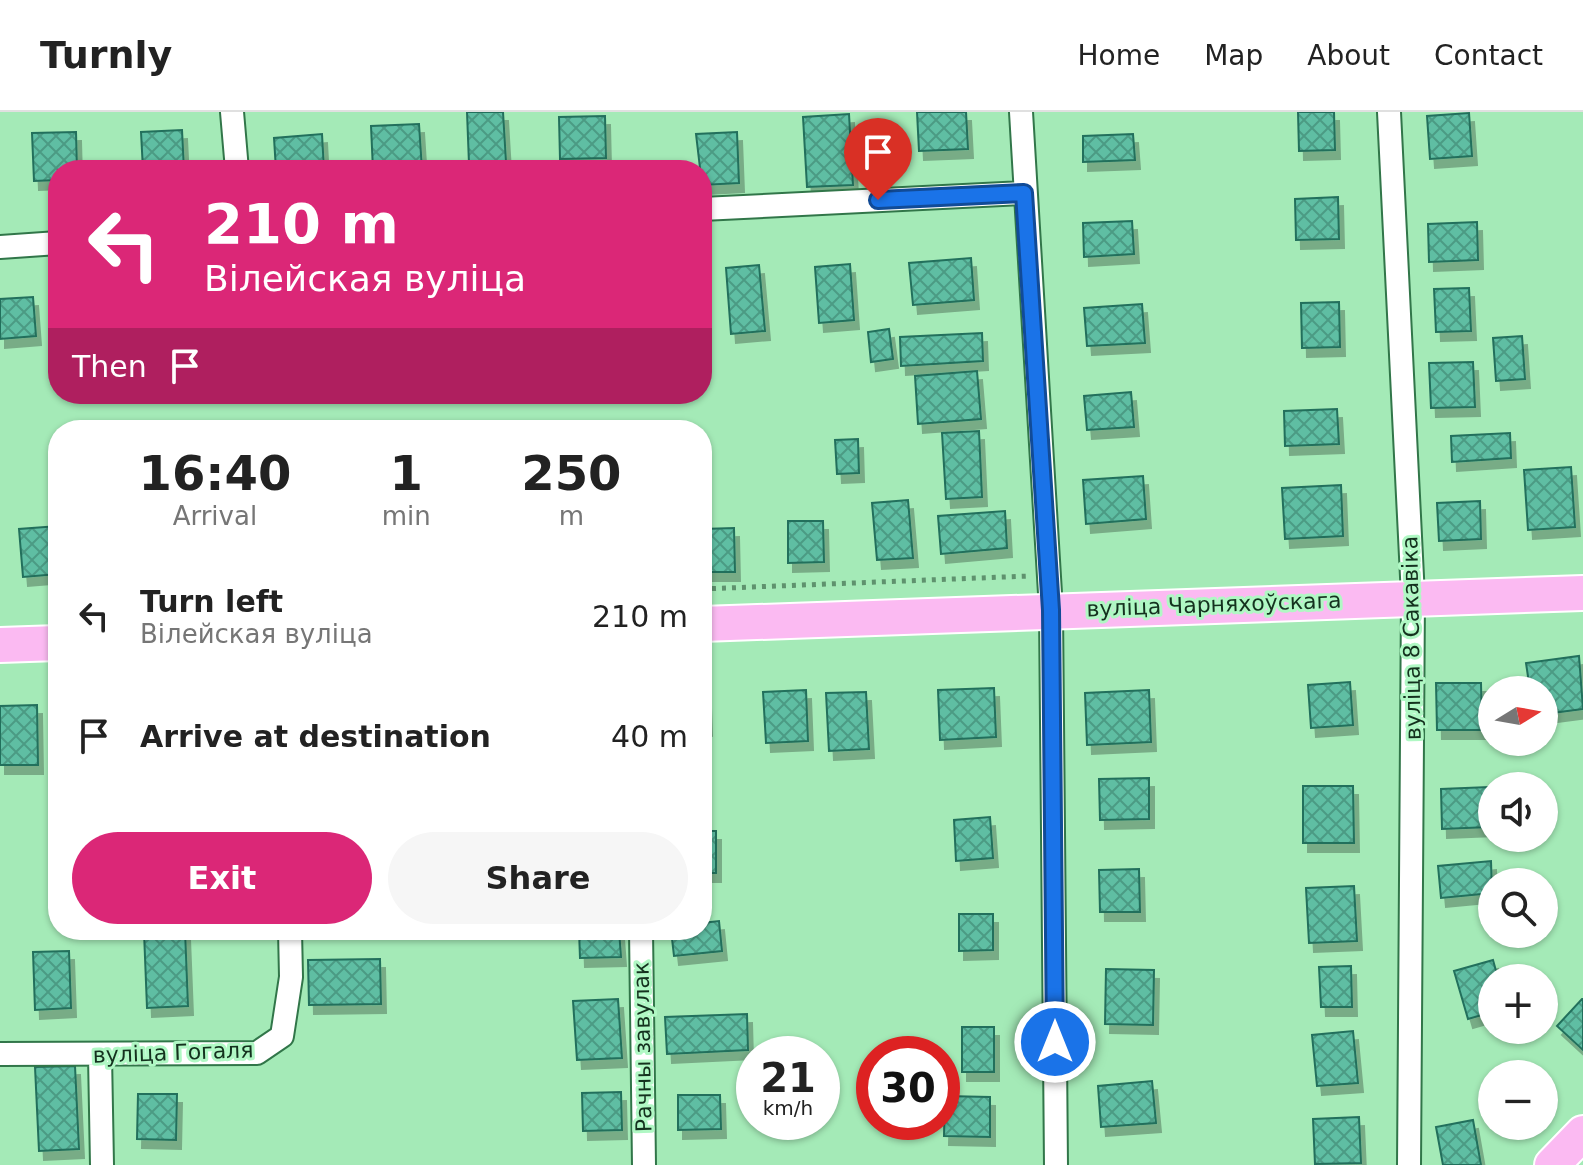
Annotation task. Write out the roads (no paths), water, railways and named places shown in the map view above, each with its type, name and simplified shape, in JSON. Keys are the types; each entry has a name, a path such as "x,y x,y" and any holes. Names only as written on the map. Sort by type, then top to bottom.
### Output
{"main road":[{"name":"вуліца Чарняхоўскага","path":"712,624 1583,593"},
{"path":"0,645 48,643"},
{"path":"1552,1165 1583,1133"}],"street":[{"path":"232,112 236,160"},
{"path":"1021,112 1051,610 1056,1165"},
{"name":"вуліца 8 Сакавіка","path":"1389,112 1413,597 1409,1165"},
{"path":"712,209 1024,193"},
{"path":"0,247 48,244"},
{"name":"вуліца Гогаля","path":"0,1054 257,1053 282,1036 291,977 290,940"},
{"name":"Рачны завулак","path":"641,940 644,1165"},
{"path":"100,1055 102,1165"}]}
